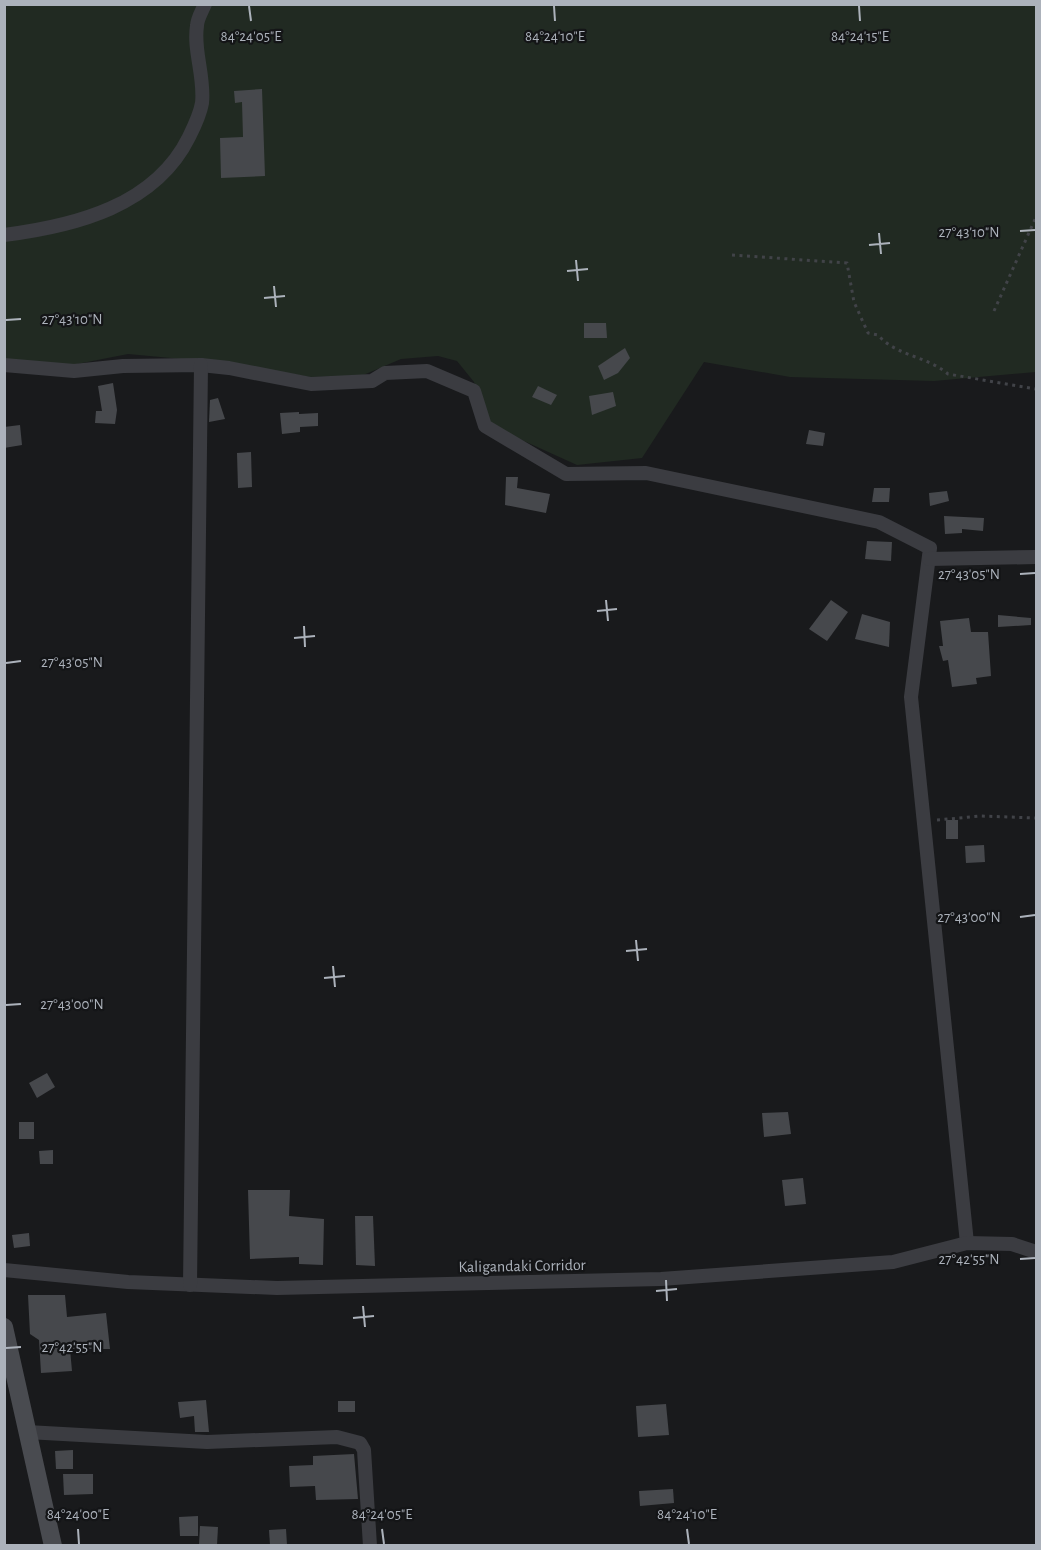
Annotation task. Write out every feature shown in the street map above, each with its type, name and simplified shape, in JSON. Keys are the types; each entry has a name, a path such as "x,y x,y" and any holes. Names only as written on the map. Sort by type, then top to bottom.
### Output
{"main road":[{"path":"4,1327 53,1545"}],"street":[{"path":"4,235 46,230 89,218 130,199 160,178 182,152 202,104 202,79 196,26 205,4"},
{"path":"4,365 74,371 123,366 201,365 229,368 311,384 372,381 385,373 427,371 474,391 485,426 566,474 646,473 879,522 930,548 911,697 967,1243"},
{"path":"190,1285 201,365"},
{"path":"929,559 1036,557"},
{"name":"Kaligandaki Corridor","path":"4,1270 190,1285 277,1288 661,1279 893,1262 967,1243 1012,1244 1036,1252"},
{"path":"27,1432 207,1442 336,1437 360,1443 364,1450 370,1545"}],"path":[{"path":"994,311 1036,218"},
{"path":"732,255 847,263 854,302 868,333 878,335 885,344 938,365 948,374 1036,389"},
{"path":"925,820 981,816 1036,818"}],"shaded area":[{"path":"4,5 1036,5 1036,372 934,381 790,377 704,362 642,458 577,465 491,426 474,382 457,361 438,356 401,359 361,376 310,377 235,364 128,354 72,365 5,361"}],"building":[{"path":"262,89 265,176 221,178 220,138 243,137 242,102 235,103 234,91"},
{"path":"584,323 606,323 607,338 584,338"},
{"path":"625,348 630,358 618,373 604,380 598,366"},
{"path":"113,383 117,410 115,424 95,423 96,411 102,411 98,386"},
{"path":"538,386 557,395 551,405 532,397"},
{"path":"613,392 616,406 592,415 589,396"},
{"path":"218,398 225,419 209,422 210,400"},
{"path":"299,412 299,414 318,413 318,426 300,427 300,432 282,434 280,413"},
{"path":"20,425 22,445 4,448 4,427"},
{"path":"809,430 825,433 823,446 806,444"},
{"path":"251,452 252,487 238,488 237,453"},
{"path":"506,477 518,477 517,488 550,494 546,513 505,505"},
{"path":"874,488 890,488 889,502 872,502"},
{"path":"947,491 949,501 930,506 929,493"},
{"path":"944,516 984,518 983,531 962,529 962,533 945,534"},
{"path":"867,541 892,542 891,561 865,559"},
{"path":"831,600 848,612 827,641 809,629"},
{"path":"862,614 890,622 889,647 855,639"},
{"path":"998,615 1031,618 1031,625 998,627"},
{"path":"969,618 971,632 988,632 991,676 976,678 977,684 952,687 948,660 943,661 939,646 943,646 940,621"},
{"path":"946,820 958,820 958,839 946,839"},
{"path":"984,845 985,862 966,863 965,846"},
{"path":"47,1073 55,1087 37,1098 29,1083"},
{"path":"788,1112 791,1134 764,1137 762,1113"},
{"path":"19,1122 34,1122 34,1139 19,1139"},
{"path":"53,1150 53,1164 40,1164 39,1151"},
{"path":"803,1178 806,1204 785,1206 782,1180"},
{"path":"248,1190 290,1190 289,1216 324,1219 323,1265 299,1264 299,1257 250,1259"},
{"path":"355,1216 373,1216 375,1266 356,1265"},
{"path":"29,1233 30,1246 14,1248 12,1235"},
{"path":"28,1295 65,1295 67,1317 106,1313 110,1349 70,1349 72,1371 41,1373 39,1340 30,1334"},
{"path":"206,1400 209,1432 195,1432 194,1416 180,1418 178,1402"},
{"path":"338,1401 355,1401 355,1412 338,1412"},
{"path":"666,1404 669,1435 638,1437 636,1406"},
{"path":"73,1450 73,1469 56,1469 55,1451"},
{"path":"354,1454 358,1499 316,1500 315,1486 290,1487 289,1466 313,1465 313,1456"},
{"path":"63,1474 93,1474 93,1494 64,1495"},
{"path":"673,1489 674,1503 640,1506 639,1491"},
{"path":"198,1516 198,1536 180,1536 179,1517"},
{"path":"200,1526 218,1527 217,1545 199,1545"},
{"path":"286,1529 287,1545 270,1545 269,1530"}]}
